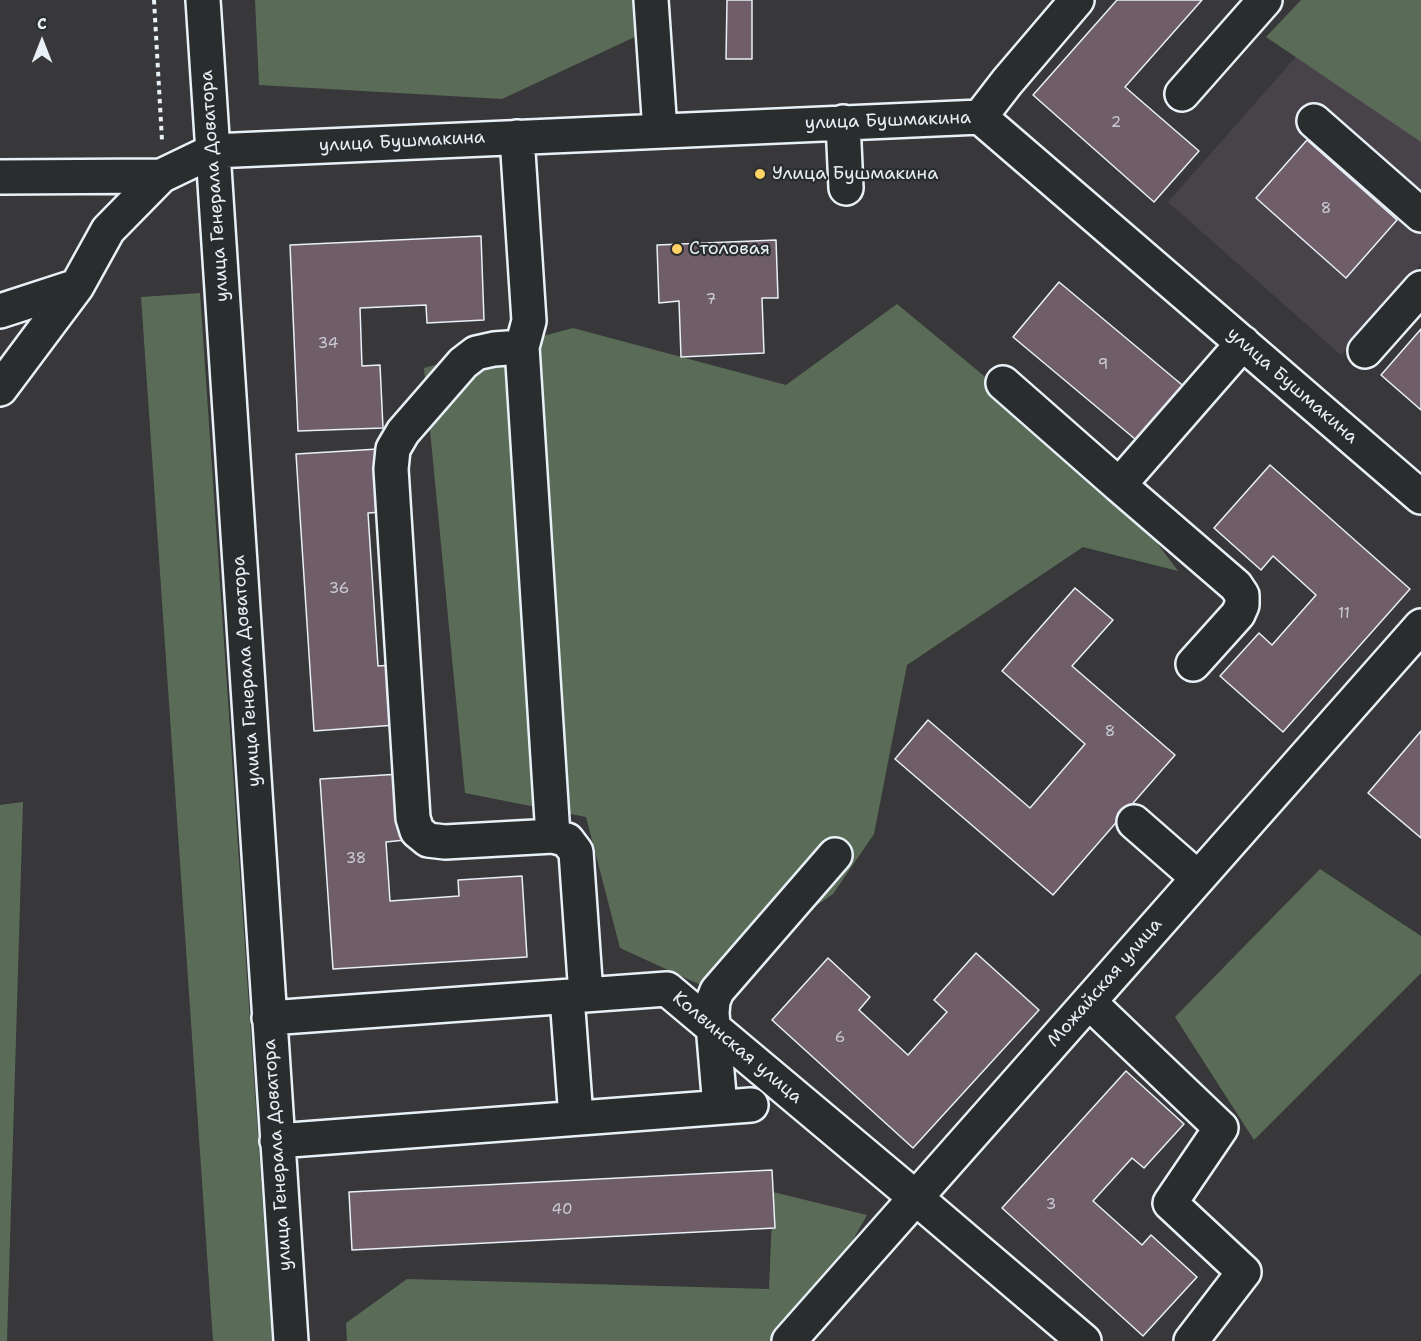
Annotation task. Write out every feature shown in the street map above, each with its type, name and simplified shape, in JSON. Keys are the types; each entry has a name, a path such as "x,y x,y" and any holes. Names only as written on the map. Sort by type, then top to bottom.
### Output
{"street":[{"name":"улица Генерала Доватора","path":"203,0 268,1018 291,1341"},
{"path":"651,0 660,131"},
{"path":"980,117 1077,0"},
{"path":"1182,94 1265,0"},
{"name":"улица Бушмакина","path":"213,151 980,117 1421,497"},
{"path":"1314,121 1421,215"},
{"path":"843,122 846,188"},
{"path":"518,137 529,321 522,346 553,836"},
{"path":"0,177 162,163 213,151"},
{"path":"0,389 77,286 108,230 162,163"},
{"path":"0,310 77,286"},
{"path":"1365,351 1421,288"},
{"path":"1119,485 1243,343"},
{"path":"522,346 476,353 464,363 403,432 393,449 391,469 394,527 413,818 417,831 428,840 445,842 553,836 567,840 576,852 576,1118"},
{"path":"1003,383 1236,586 1242,595 1242,605 1238,614 1193,664"},
{"name":"Можайская улица","path":"789,1341 1421,626"},
{"path":"1134,822 1198,878"},
{"path":"277,1141 735,1106 714,1028 713,1001 717,991 835,855"},
{"name":"Колвинская улица","path":"268,1018 667,989 1084,1341"},
{"path":"1089,1002 1221,1128 1170,1203 1244,1272 1191,1341"}],"path":[{"path":"154,0 162,163"}],"shaded area":[{"path":"1346,0 1421,0 1421,264 1341,355 1168,202"}],"green space":[{"path":"255,0 651,0 654,28 502,99 259,85"},
{"path":"1301,0 1421,0 1421,142 1266,37"},
{"path":"200,293 272,1341 213,1341 141,297"},
{"path":"897,304 1110,480 1178,571 1083,547 907,665 874,834 833,894 701,985 620,948 586,817 465,793 424,368 573,328 786,385"},
{"path":"23,802 7,1341 0,1341 0,805"},
{"path":"1320,869 1421,936 1421,973 1254,1140 1175,1017"},
{"path":"773,1192 867,1215 799,1336 793,1341 347,1341 346,1323 407,1279 769,1289"}],"building":[{"path":"727,0 752,0 752,59 726,59"},
{"path":"1117,0 1202,0 1125,87 1199,151 1154,202 1033,95"},
{"path":"1307,140 1397,220 1346,278 1256,198"},
{"path":"481,236 484,320 427,323 426,305 360,308 362,366 380,365 383,428 298,431 290,245"},
{"path":"776,240 778,298 762,298 764,353 681,357 679,301 659,303 657,245"},
{"path":"1059,282 1193,394 1147,449 1013,337"},
{"path":"1421,329 1421,410 1381,375"},
{"path":"378,449 382,512 368,513 378,666 392,665 396,725 314,731 296,454"},
{"path":"1270,465 1410,589 1283,732 1220,676 1259,633 1272,645 1316,595 1273,556 1261,570 1214,528"},
{"path":"1075,588 1113,620 1072,666 1175,755 1053,895 895,759 928,720 1030,808 1085,744 1002,671"},
{"path":"1421,731 1421,838 1368,793"},
{"path":"400,774 405,840 386,842 390,901 459,896 458,880 522,876 527,957 333,969 320,779"},
{"path":"976,953 1039,1010 913,1148 772,1020 828,958 870,997 859,1010 908,1055 947,1012 934,1000"},
{"path":"1126,1071 1184,1124 1144,1168 1132,1158 1093,1201 1142,1245 1151,1235 1197,1277 1143,1336 1002,1208"},
{"path":"772,1170 775,1228 352,1250 349,1192"}],"place":[{"name":"Улица Бушмакина","path":"760,174"},
{"name":"Столовая","path":"677,249"}]}
